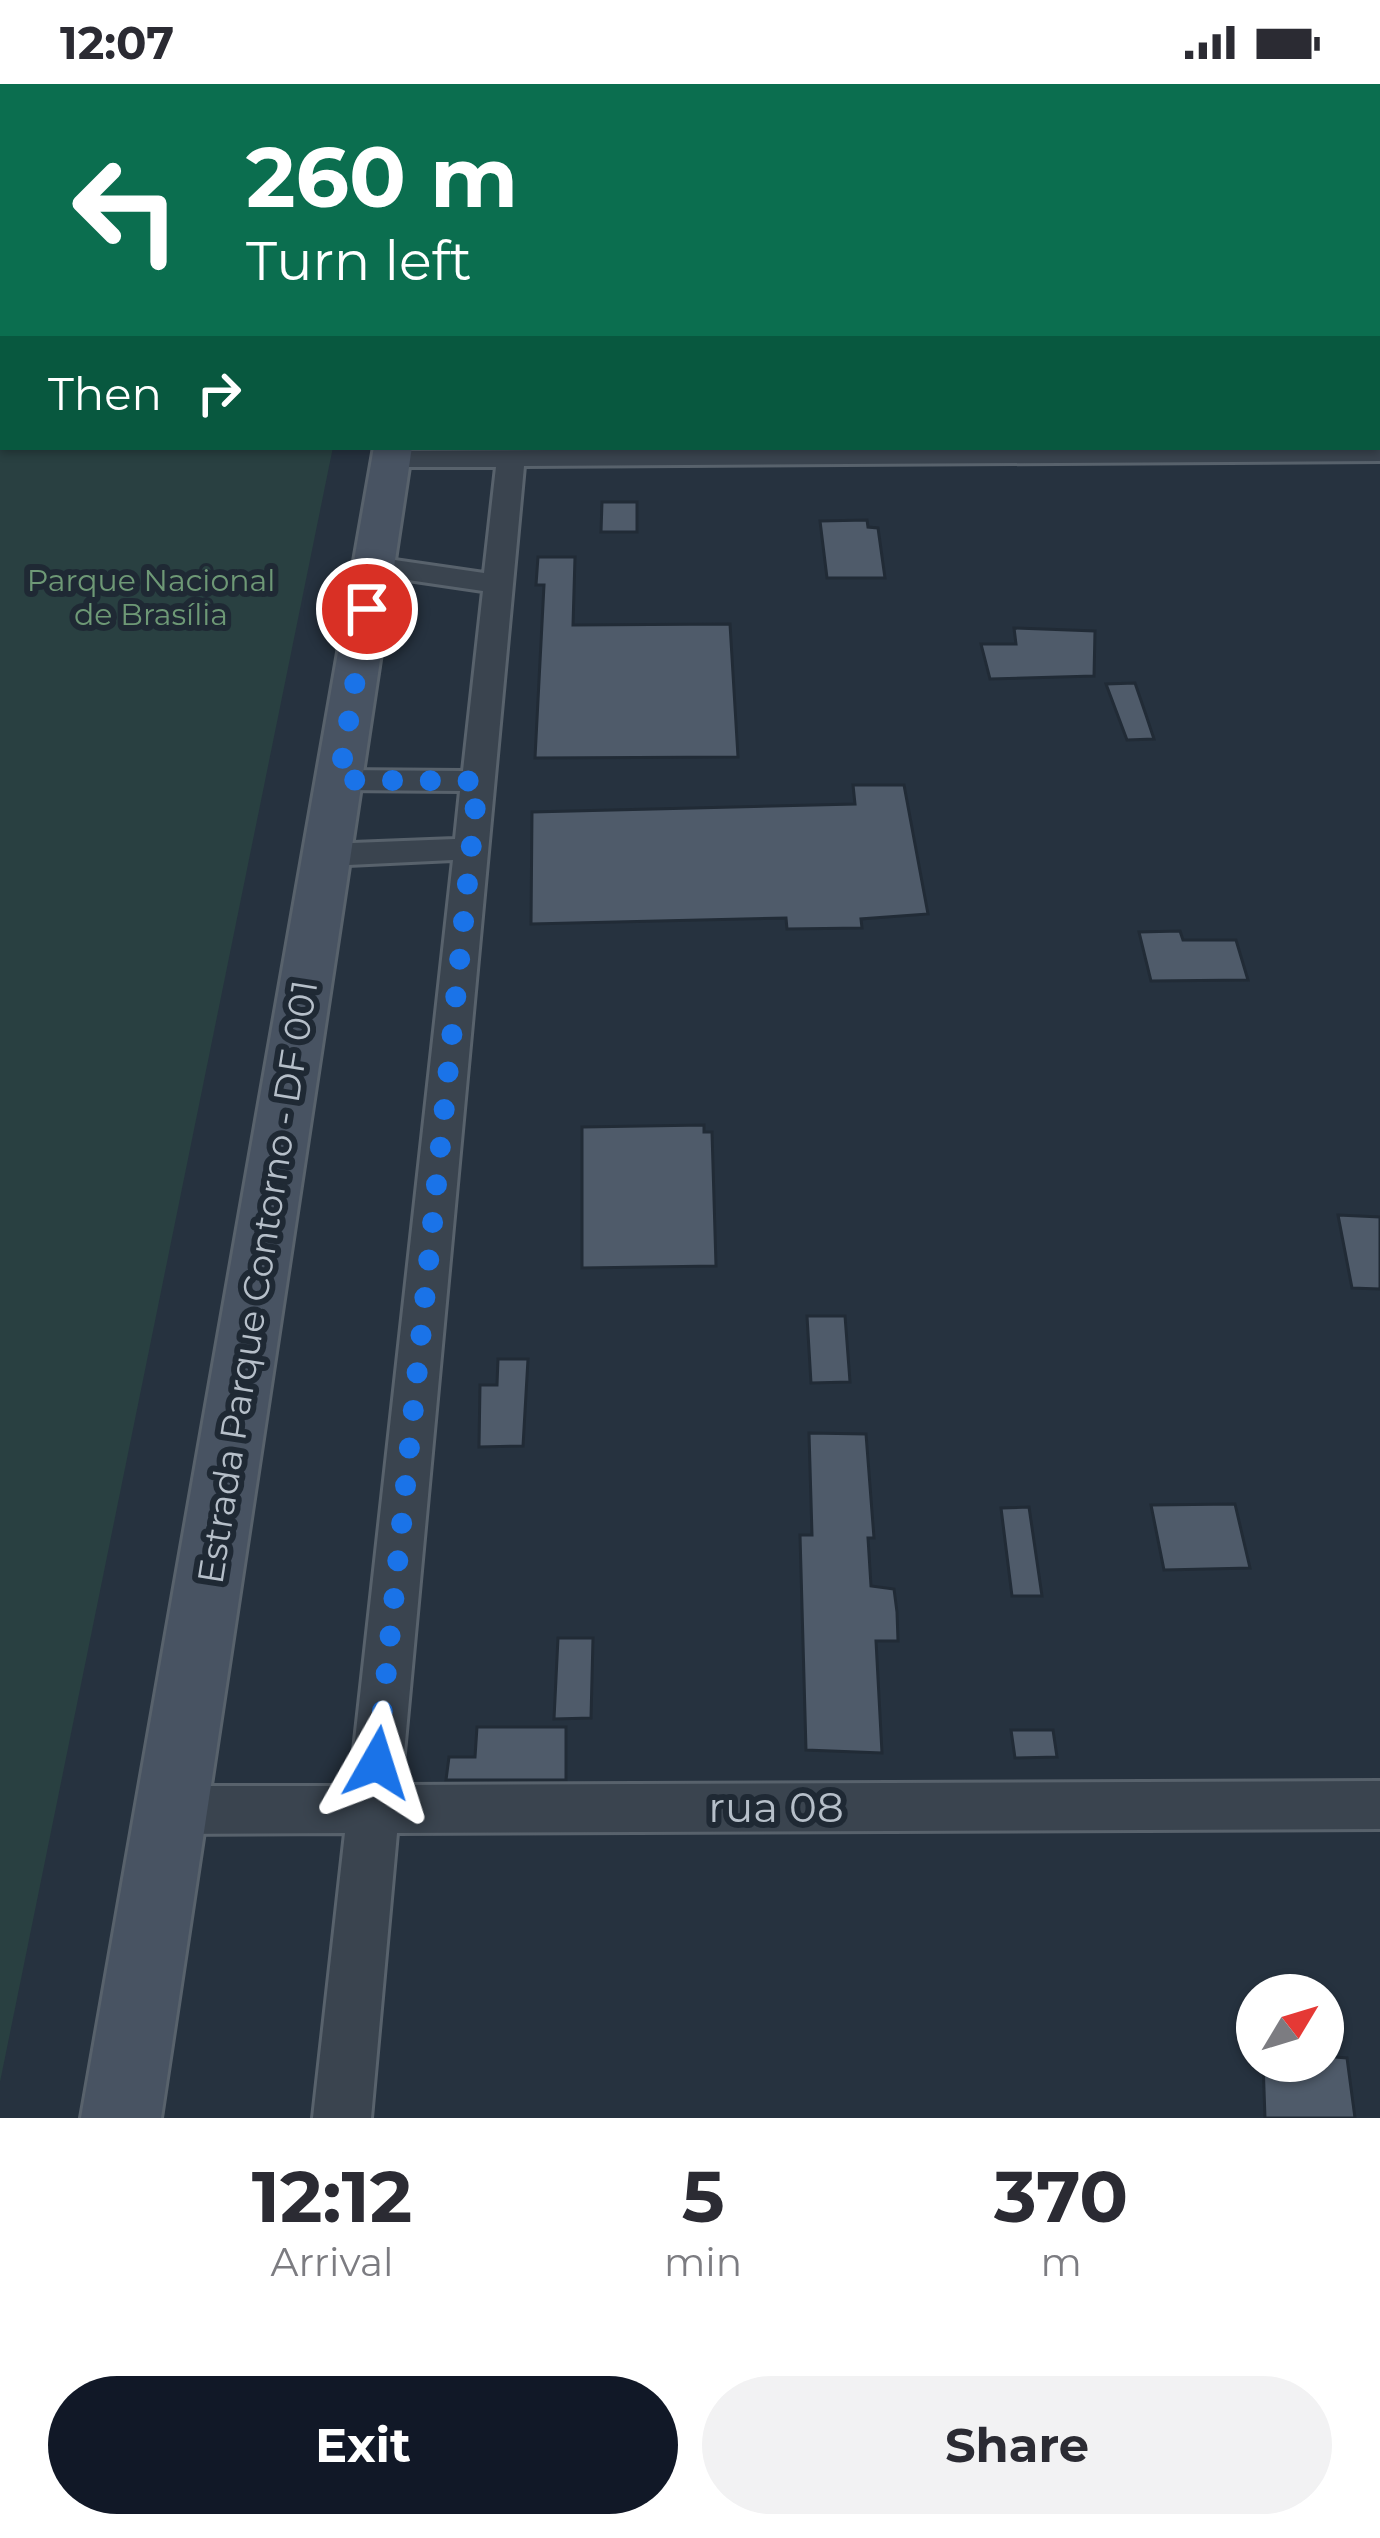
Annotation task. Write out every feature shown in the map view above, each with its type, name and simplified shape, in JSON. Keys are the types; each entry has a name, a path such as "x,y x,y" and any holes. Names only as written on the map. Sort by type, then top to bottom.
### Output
{"main road":[{"name":"Estrada Parque Contorno - DF 001","path":"122,2118 392,453"}],"street":[{"path":"392,453 512,458 1380,453"},
{"path":"342,2118 512,458"},
{"path":"374,566 498,584"},
{"path":"339,780 478,781"},
{"path":"326,855 471,849"},
{"name":"rua 08","path":"172,1810 1380,1805"}],"green space":[{"name":"Parque Nacional de Brasília","path":"0,450 332,450 0,2082"}],"building":[{"path":"602,502 637,502 637,532 601,532"},
{"path":"867,520 868,527 878,528 885,578 827,578 820,521"},
{"path":"538,557 575,557 573,625 730,624 738,757 535,758 544,585 536,585"},
{"path":"1014,628 1095,631 1094,676 990,679 981,644 1016,644"},
{"path":"1135,683 1154,739 1127,740 1106,684"},
{"path":"853,785 904,785 928,914 861,919 862,928 787,929 786,918 531,924 532,812 855,804"},
{"path":"1180,931 1183,940 1236,940 1248,980 1151,981 1139,932"},
{"path":"704,1125 704,1132 712,1132 716,1266 582,1268 582,1127"},
{"path":"1338,1215 1380,1217 1380,1289 1352,1288"},
{"path":"807,1316 845,1316 850,1382 811,1383"},
{"path":"498,1359 528,1359 523,1446 479,1447 480,1385 497,1385"},
{"path":"809,1433 866,1434 874,1538 868,1538 871,1586 894,1589 897,1612 898,1641 876,1641 882,1753 806,1750 800,1535 812,1535"},
{"path":"1235,1504 1250,1568 1164,1570 1151,1505"},
{"path":"1029,1507 1042,1596 1012,1596 1001,1508"},
{"path":"558,1638 593,1638 591,1718 554,1719"},
{"path":"477,1727 566,1727 566,1780 446,1780 449,1757 475,1757"},
{"path":"1011,1730 1053,1730 1057,1757 1015,1758"},
{"path":"1347,2058 1355,2118 1265,2118 1264,2082 1344,2082"}],"route":[{"path":"367,609 339,780 478,781 377,1763"}]}
